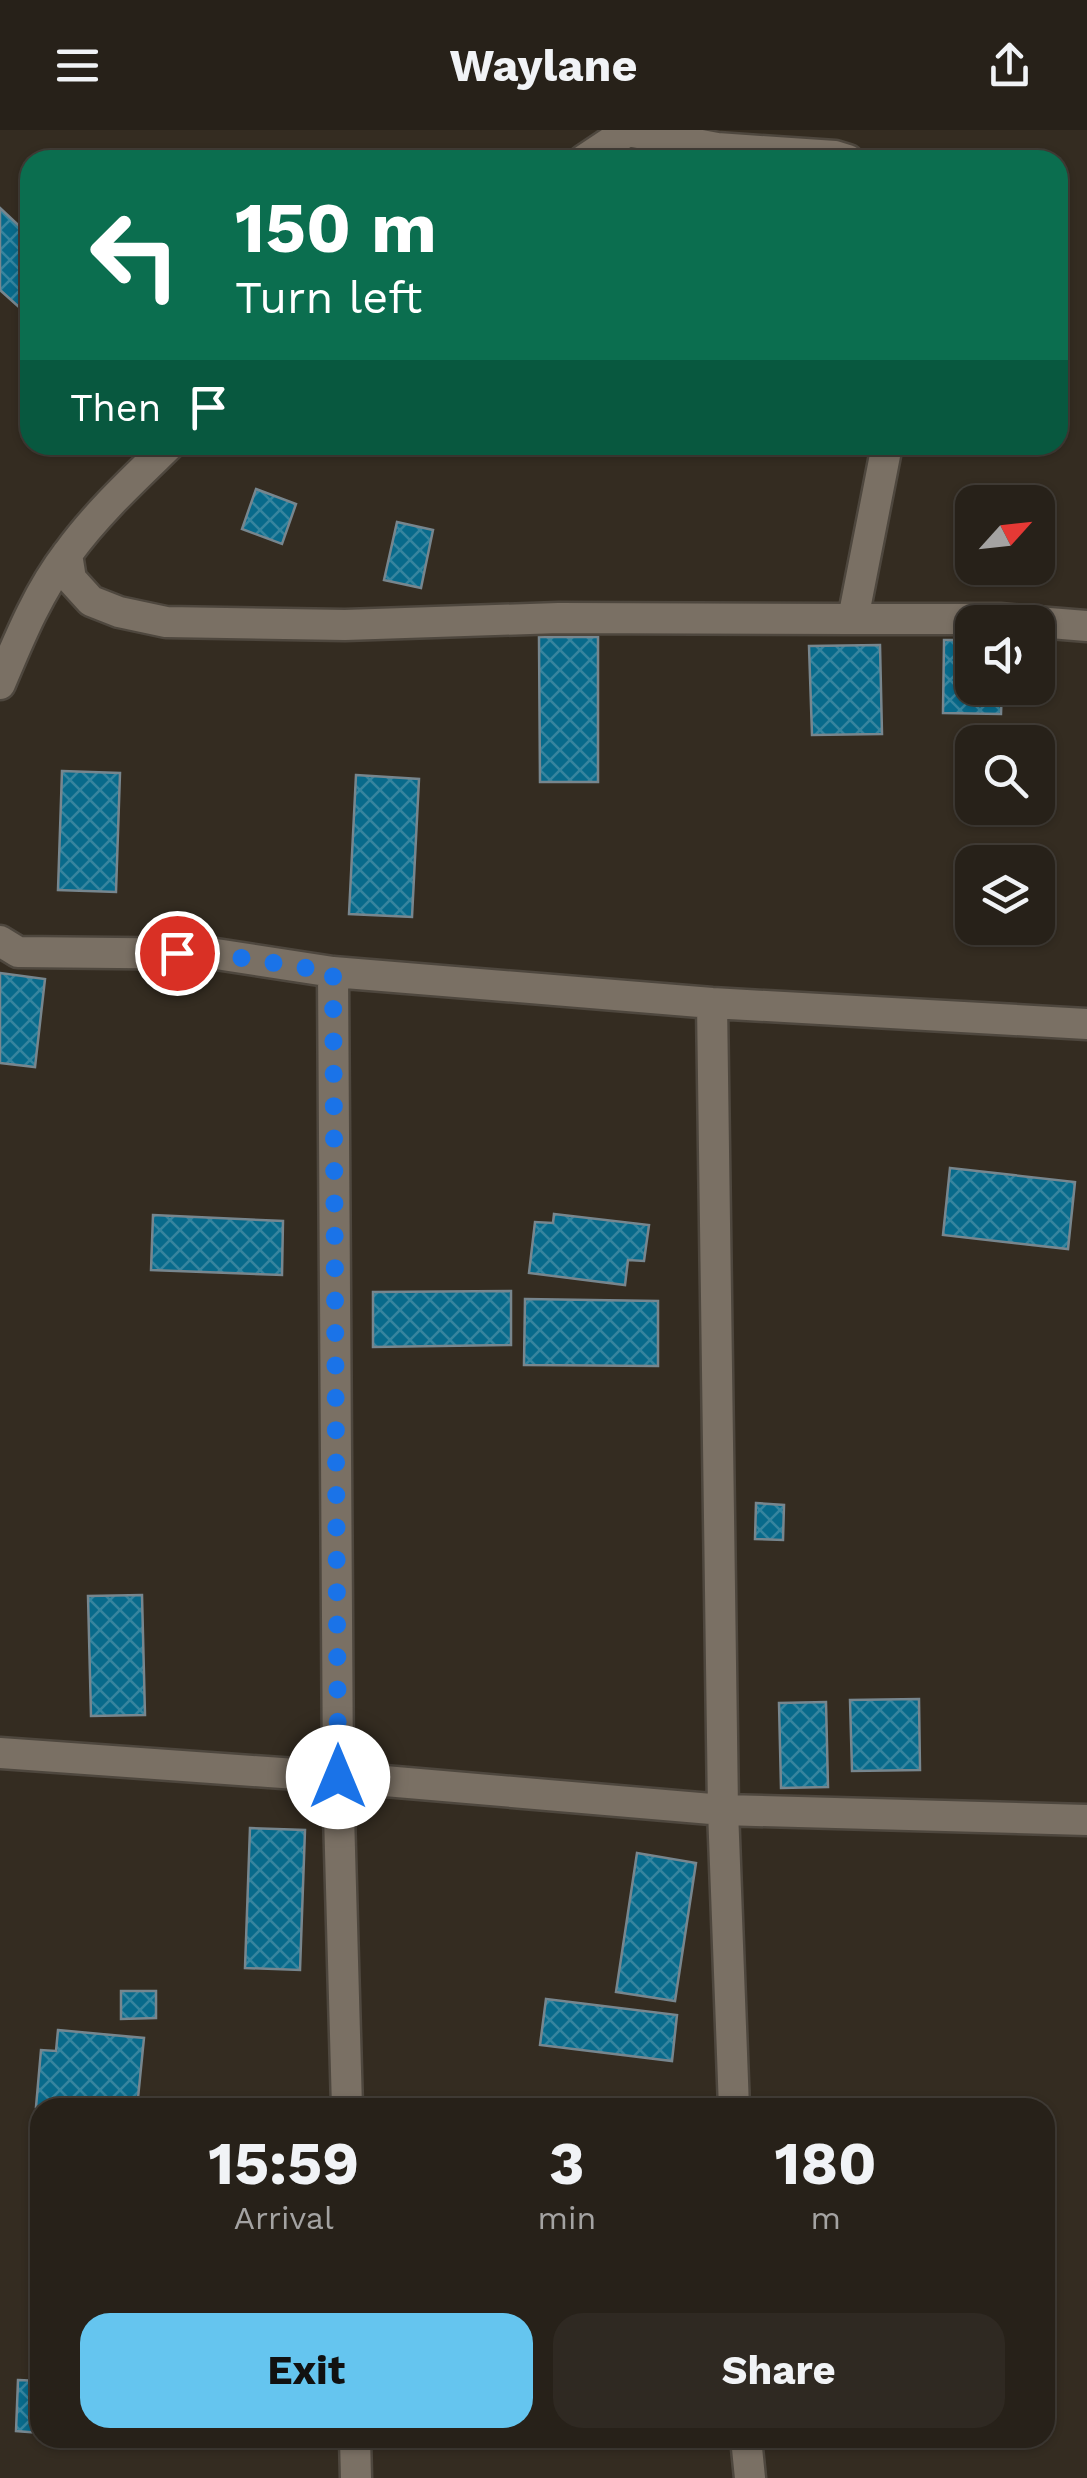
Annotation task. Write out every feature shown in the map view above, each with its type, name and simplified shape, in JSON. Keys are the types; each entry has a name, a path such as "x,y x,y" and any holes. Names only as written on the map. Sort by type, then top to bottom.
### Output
{"street":[{"path":"599,150 628,130 746,150"},
{"path":"0,684 29,616 67,554 122,490 159,455"},
{"path":"853,619 885,455"},
{"path":"67,554 71,579 91,600 119,612 166,622 345,625 559,618 1000,619 1087,626"},
{"path":"0,942 18,952 216,954 333,972 712,1003 1087,1024"},
{"path":"333,972 338,1777 346,2098"},
{"path":"712,1003 723,1810 734,2098"},
{"path":"0,1754 338,1777 723,1810 1087,1820"},
{"path":"355,2448 356,2478"},
{"path":"747,2448 750,2478"}],"building":[{"path":"0,208 20,227 20,308 0,290"},
{"path":"256,489 296,504 282,544 242,529"},
{"path":"397,522 433,530 421,588 384,580"},
{"path":"539,637 598,637 598,782 540,782"},
{"path":"944,640 955,640 955,705 1001,705 1001,714 943,713"},
{"path":"880,645 882,734 812,735 809,646"},
{"path":"62,771 120,773 116,892 58,890"},
{"path":"356,775 419,779 412,917 349,914"},
{"path":"0,973 45,979 35,1067 0,1063"},
{"path":"950,1168 1075,1182 1068,1249 943,1235"},
{"path":"554,1214 649,1225 644,1261 628,1260 625,1285 529,1273 535,1222 553,1223"},
{"path":"153,1215 283,1221 282,1275 151,1270"},
{"path":"511,1291 511,1345 373,1347 373,1292"},
{"path":"525,1299 658,1301 658,1366 524,1365"},
{"path":"756,1503 784,1505 783,1540 755,1539"},
{"path":"142,1595 145,1715 91,1716 88,1596"},
{"path":"919,1699 920,1770 852,1771 850,1700"},
{"path":"826,1702 828,1787 781,1788 779,1703"},
{"path":"250,1828 305,1830 300,1970 245,1968"},
{"path":"637,1853 696,1863 675,2001 616,1992"},
{"path":"121,1991 156,1991 156,2018 121,2019"},
{"path":"546,1999 677,2015 672,2061 540,2045"},
{"path":"58,2030 144,2038 138,2098 37,2098 41,2050 56,2051"},
{"path":"18,2380 30,2381 30,2432 16,2431"}],"route":[{"path":"177,953 216,954 333,972 338,1777"}]}
